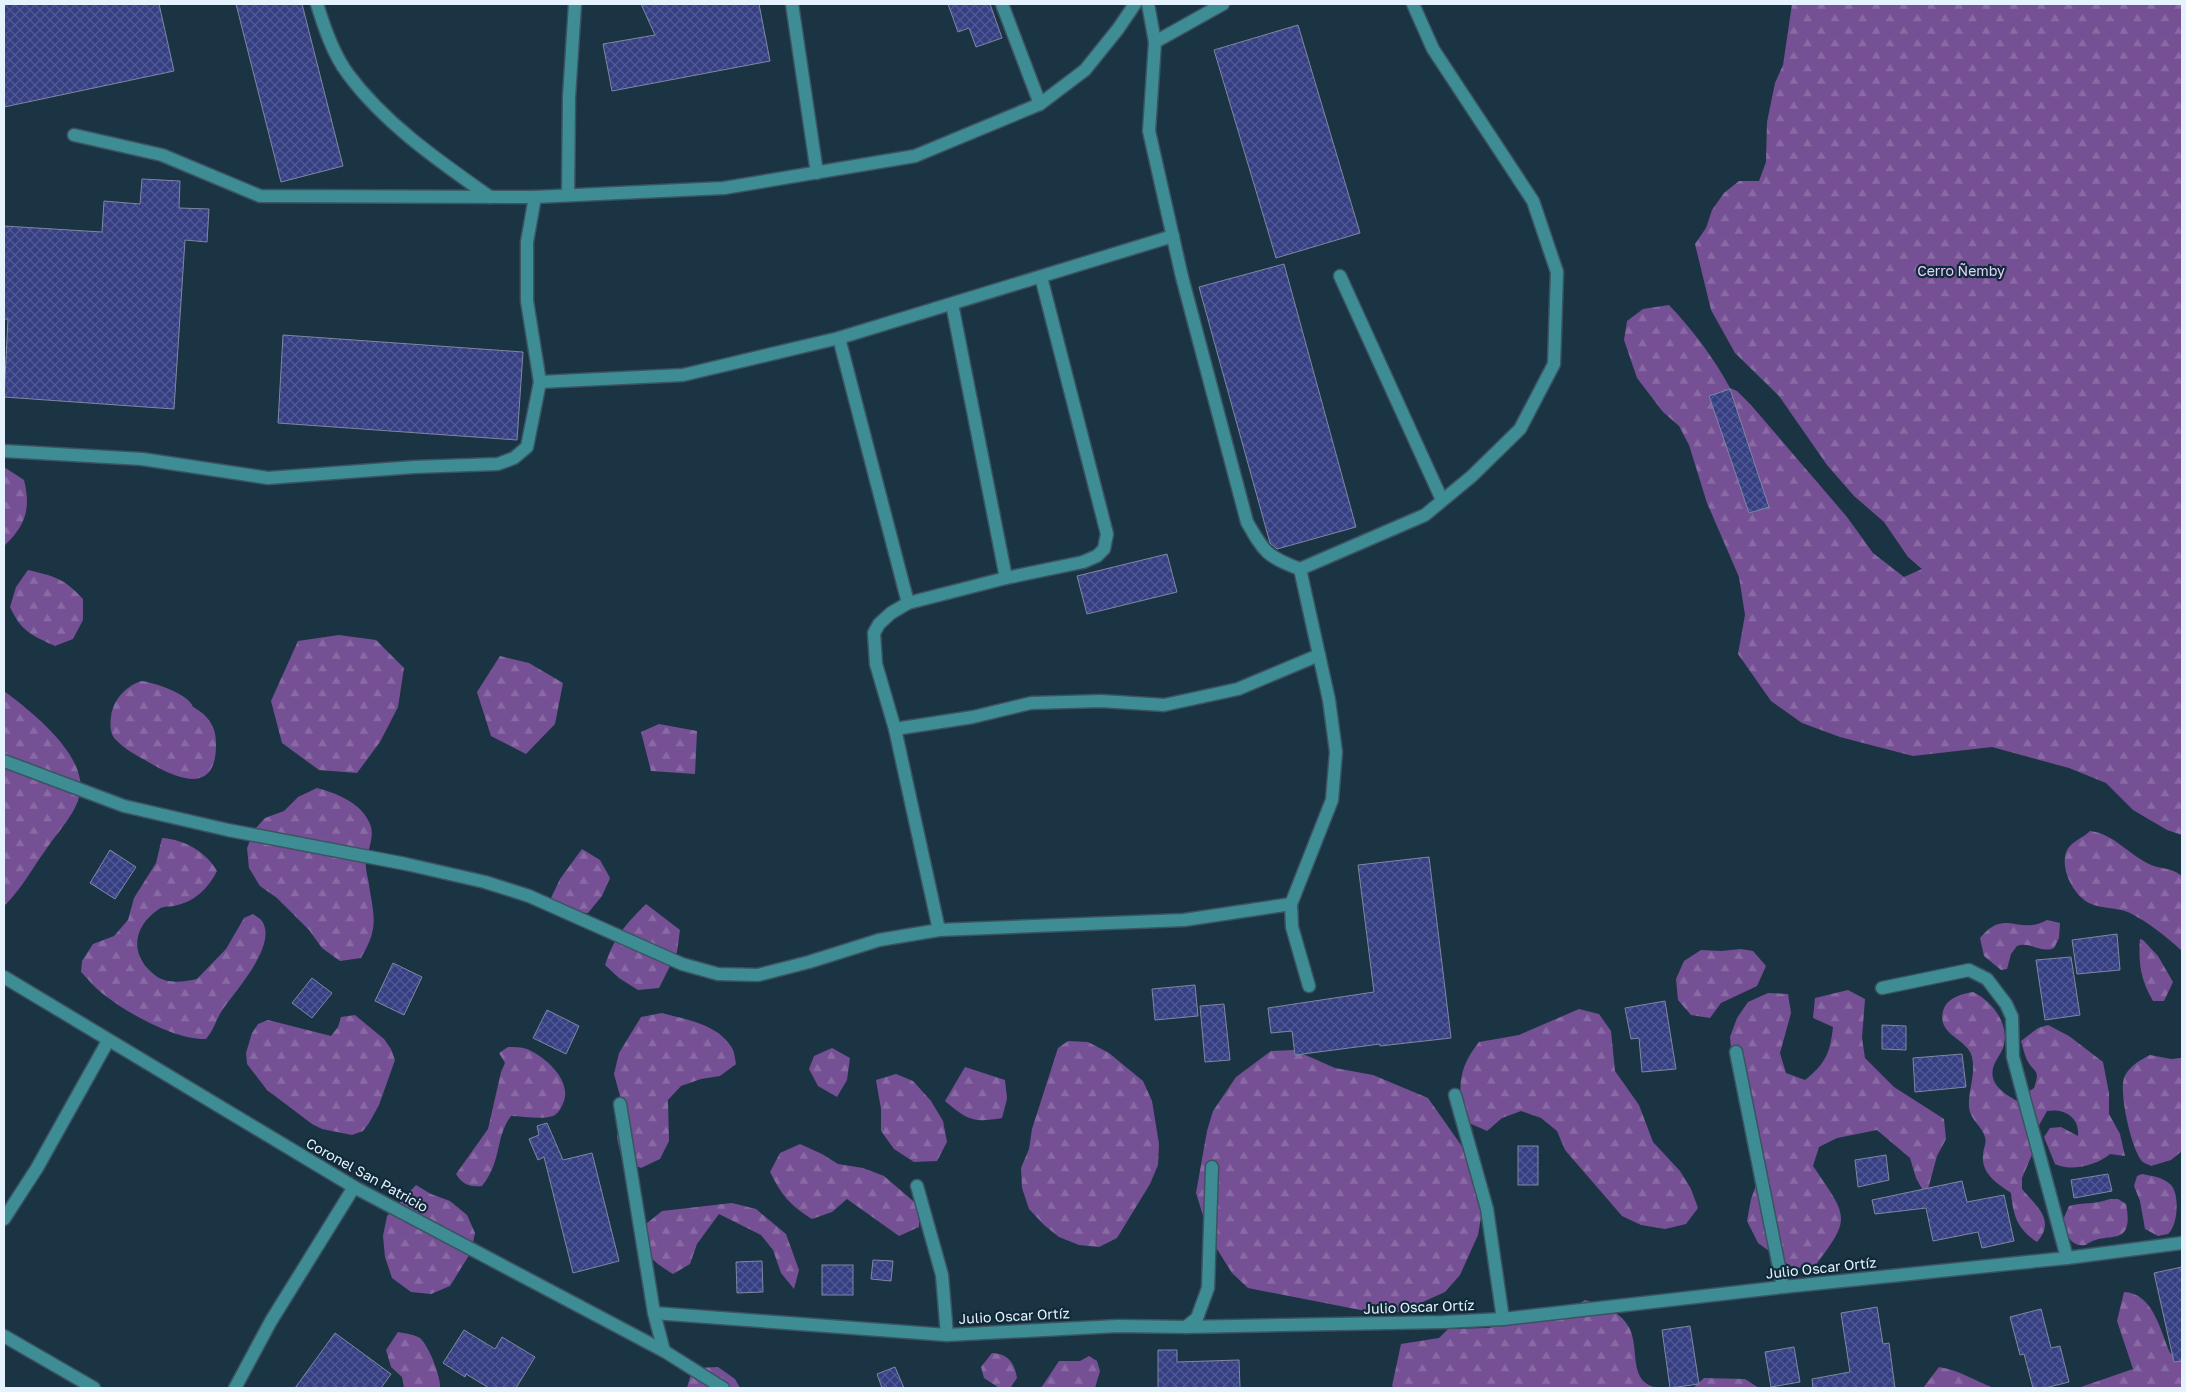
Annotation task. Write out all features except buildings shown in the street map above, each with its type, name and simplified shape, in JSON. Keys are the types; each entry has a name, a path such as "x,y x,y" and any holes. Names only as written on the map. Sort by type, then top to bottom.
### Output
{"street":[{"path":"317,4 324,29 347,73 385,115 428,153 490,197"},
{"path":"568,195 569,96 575,4"},
{"path":"792,4 817,172"},
{"path":"1002,4 1040,104"},
{"path":"74,136 162,155 260,196 535,197 724,188 915,156 1040,104 1085,70 1118,29 1135,4"},
{"path":"1148,4 1155,42 1149,130 1173,236 1247,522 1263,549 1275,560 1300,569 1425,516 1472,476 1520,429 1554,364 1557,272 1533,200 1433,49 1413,4"},
{"path":"1155,42 1223,4"},
{"path":"4,451 142,459 268,478 414,467 498,464 514,458 527,447 540,382 527,301 527,242 535,197"},
{"path":"540,382 682,375 839,338 1173,236"},
{"path":"1340,276 1442,500"},
{"path":"939,930 895,729 876,664 874,633 879,624 891,613 908,603 1006,578 1083,562 1097,556 1104,549 1108,534 1041,277"},
{"path":"952,304 1006,578"},
{"path":"839,338 908,603"},
{"path":"1300,569 1329,700 1336,752 1332,800 1291,904 1292,927 1309,986"},
{"path":"895,729 974,717 1031,703 1101,701 1164,705 1238,689 1319,655"},
{"path":"4,760 124,806 228,830 406,864 485,882 529,896 682,964 718,974 758,975 809,962 879,940 939,930 1184,920 1291,904"},
{"path":"1882,988 1969,970 1987,979 2006,1004 2012,1017 2013,1056 2066,1258"},
{"name":"Coronel San Patricio","path":"4,977 354,1187 664,1351 722,1388"},
{"path":"4,1219 37,1168 108,1041"},
{"path":"1736,1052 1782,1287"},
{"path":"1455,1095 1487,1209 1504,1319"},
{"path":"620,1104 654,1313 664,1351"},
{"path":"1186,1327 1197,1318 1208,1288 1212,1167"},
{"path":"917,1186 942,1275 947,1335"},
{"path":"235,1388 271,1321 354,1187"},
{"name":"Julio Oscar Ortíz","path":"654,1313 947,1335 1118,1326 1186,1327 1504,1319 1782,1287 2066,1258 2182,1243"},
{"path":"4,1336 94,1388"}],"green space":[{"name":"Cerro Ñemby","path":"1792,4 2182,4 2182,835 2167,830 2133,810 2106,783 2069,768 1992,747 1913,756 1840,737 1802,723 1771,701 1738,654 1745,615 1739,577 1707,503 1689,445 1679,426 1663,412 1637,378 1624,340 1627,321 1643,309 1669,305 1702,344 1730,388 1737,391 1751,405 1847,517 1873,553 1904,577 1922,569 1908,557 1884,522 1854,496 1827,465 1779,396 1735,353 1711,310 1695,244 1706,228 1712,210 1724,193 1739,181 1759,181 1766,162 1767,122 1775,83 1783,65"},
{"path":"4,467 24,480 27,508 22,524 4,546"},
{"path":"28,570 58,579 83,599 83,620 73,639 55,646 33,635 18,622 10,607 16,587"},
{"path":"339,635 376,640 404,668 398,707 380,742 357,773 319,770 282,743 271,701 298,641"},
{"path":"500,656 529,663 563,683 555,724 526,754 491,736 477,692"},
{"path":"141,681 162,686 178,693 207,717 213,726 216,737 215,759 210,770 203,777 194,779 184,778 161,769 131,752 113,737 110,723 114,705 125,691"},
{"path":"4,691 42,722 66,749 75,764 80,779 80,793 75,807 66,822 21,886 4,906"},
{"path":"659,724 697,731 695,774 651,771 641,732"},
{"path":"317,788 348,800 361,810 370,824 371,838 366,870 374,922 371,938 361,958 340,961 322,948 309,930 277,898 260,886 249,868 247,848 255,829 265,818 284,811 298,797"},
{"path":"2090,831 2114,840 2149,864 2169,869 2182,876 2182,951 2157,930 2130,913 2094,905 2078,894 2066,872 2065,857 2067,850 2072,844"},
{"path":"162,838 178,841 201,852 217,871 200,894 181,904 161,908 143,924 137,942 141,960 147,968 160,979 181,981 197,979 226,949 244,918 253,914 261,920 265,931 260,955 245,980 223,1009 206,1039 180,1035 138,1017 103,994 81,972 82,961 93,944 114,936 128,920 134,898 156,863"},
{"path":"582,849 600,860 610,878 602,896 588,913 567,912 551,898 560,879"},
{"path":"646,904 680,930 677,952 659,988 638,990 619,978 605,965 612,946 621,932"},
{"path":"2047,920 2060,923 2059,938 2054,948 2045,950 2027,945 2017,946 2011,954 2007,969 2001,970 1984,956 1980,938 1997,924 2028,925"},
{"path":"2140,939 2158,956 2173,982 2164,1001 2153,1001 2143,979 2140,964"},
{"path":"1741,949 1753,951 1766,966 1757,986 1721,1003 1710,1018 1691,1015 1678,1000 1676,979 1684,961 1701,950"},
{"path":"1848,990 1865,999 1862,1038 1865,1058 1894,1087 1944,1119 1946,1139 1937,1156 1926,1196 1916,1178 1910,1158 1877,1130 1837,1138 1819,1147 1813,1166 1834,1197 1841,1218 1834,1239 1812,1270 1790,1266 1758,1243 1747,1221 1751,1199 1758,1180 1732,1058 1730,1037 1737,1018 1748,1002 1768,993 1788,994 1791,1013 1780,1053 1786,1073 1805,1080 1818,1068 1826,1057 1833,1027 1813,1018 1815,998"},
{"path":"1973,992 1987,1001 1993,1008 2002,1023 2004,1031 2005,1039 2002,1050 1992,1072 1995,1083 2008,1096 2019,1102 2025,1094 2034,1088 2037,1077 2036,1072 2026,1058 2021,1041 2038,1028 2048,1025 2069,1036 2103,1062 2109,1093 2109,1114 2120,1134 2125,1156 2110,1154 2091,1164 2076,1167 2055,1164 2044,1137 2050,1128 2061,1127 2078,1136 2078,1129 2070,1115 2059,1111 2047,1111 2037,1129 2034,1150 2022,1178 2022,1189 2038,1208 2045,1220 2045,1227 2037,1242 2025,1232 2017,1221 2011,1193 1991,1178 1985,1168 1983,1155 1986,1142 1985,1137 1972,1116 1969,1107 1973,1070 1972,1057 1965,1045 1947,1030 1942,1017 1944,1008 1949,1001"},
{"path":"1579,1009 1599,1014 1611,1031 1615,1071 1639,1105 1653,1142 1680,1171 1691,1189 1698,1208 1686,1224 1665,1229 1641,1225 1622,1216 1565,1150 1557,1131 1541,1118 1521,1111 1502,1118 1487,1131 1467,1122 1461,1100 1461,1080 1467,1061 1479,1042 1519,1035"},
{"path":"662,1013 699,1023 717,1032 731,1047 736,1064 720,1076 701,1079 681,1086 668,1100 669,1141 660,1159 641,1168 622,1160 617,1138 620,1096 614,1074 619,1053 641,1017"},
{"path":"355,1015 384,1039 391,1049 395,1060 379,1105 369,1123 363,1131 352,1135 322,1129 312,1124 267,1090 247,1064 246,1053 252,1033 258,1024 268,1020 331,1036 338,1027 341,1017"},
{"path":"1068,1041 1088,1042 1109,1053 1143,1081 1152,1101 1159,1144 1158,1165 1150,1184 1117,1238 1099,1247 1079,1245 1059,1237 1029,1209 1022,1188 1021,1168 1029,1149 1032,1129 1058,1048"},
{"path":"508,1047 527,1049 549,1063 564,1085 564,1101 560,1110 553,1116 537,1118 511,1116 506,1124 493,1168 488,1177 482,1186 470,1186 461,1181 456,1174 488,1129 501,1072 505,1063 499,1053"},
{"path":"832,1048 850,1058 847,1080 837,1097 818,1086 809,1069 814,1056"},
{"path":"1294,1050 1335,1068 1373,1075 1428,1098 1468,1155 1485,1194 1478,1235 1460,1275 1445,1292 1405,1310 1386,1315 1248,1288 1232,1273 1210,1238 1196,1193 1207,1131 1213,1111 1236,1077 1271,1051"},
{"path":"2150,1055 2171,1059 2182,1058 2182,1151 2171,1160 2151,1166 2141,1160 2133,1144 2123,1095 2124,1078 2128,1070"},
{"path":"965,1067 1005,1080 1007,1099 1002,1118 977,1120 965,1116 945,1101"},
{"path":"896,1074 913,1081 931,1101 943,1121 947,1142 937,1161 914,1162 894,1149 881,1131 881,1109 876,1080"},
{"path":"800,1144 838,1164 863,1168 884,1176 919,1206 919,1227 899,1236 847,1199 832,1212 812,1219 804,1214 787,1199 770,1172 780,1153"},
{"path":"2142,1174 2164,1180 2174,1190 2177,1203 2176,1218 2168,1234 2158,1236 2145,1229 2140,1201 2134,1186 2137,1176"},
{"path":"416,1185 431,1194 450,1201 467,1215 475,1233 471,1252 450,1286 431,1294 411,1292 392,1278 385,1257 383,1236 387,1216"},
{"path":"2118,1199 2126,1204 2128,1219 2123,1233 2117,1236 2102,1238 2086,1245 2072,1242 2063,1220 2069,1206"},
{"path":"732,1203 756,1209 786,1234 799,1270 794,1289 781,1273 773,1250 761,1235 719,1214 697,1244 690,1264 673,1274 658,1264 649,1254 646,1242 646,1224 662,1211"},
{"path":"2124,1292 2134,1294 2149,1306 2159,1324 2170,1353 2182,1359 2182,1388 2078,1388 2133,1369 2117,1321"},
{"path":"1585,1300 1606,1308 1625,1321 1632,1335 1639,1375 1643,1381 1659,1388 1395,1388 1392,1386 1401,1344 1439,1338 1448,1329 1488,1328 1567,1311"},
{"path":"398,1332 416,1336 423,1342 431,1354 440,1388 404,1388 402,1377 391,1367 386,1350"},
{"path":"992,1353 1006,1357 1012,1363 1017,1378 1011,1387 999,1388 984,1378 981,1367"},
{"path":"1089,1356 1097,1361 1100,1371 1095,1388 1041,1388 1059,1361 1080,1361"},
{"path":"718,1367 735,1379 740,1388 687,1388 690,1377 697,1368"},
{"path":"1939,1367 1960,1373 1994,1388 1923,1388"},
{"path":"1704,1378 1745,1379 1759,1388 1693,1388"}]}
